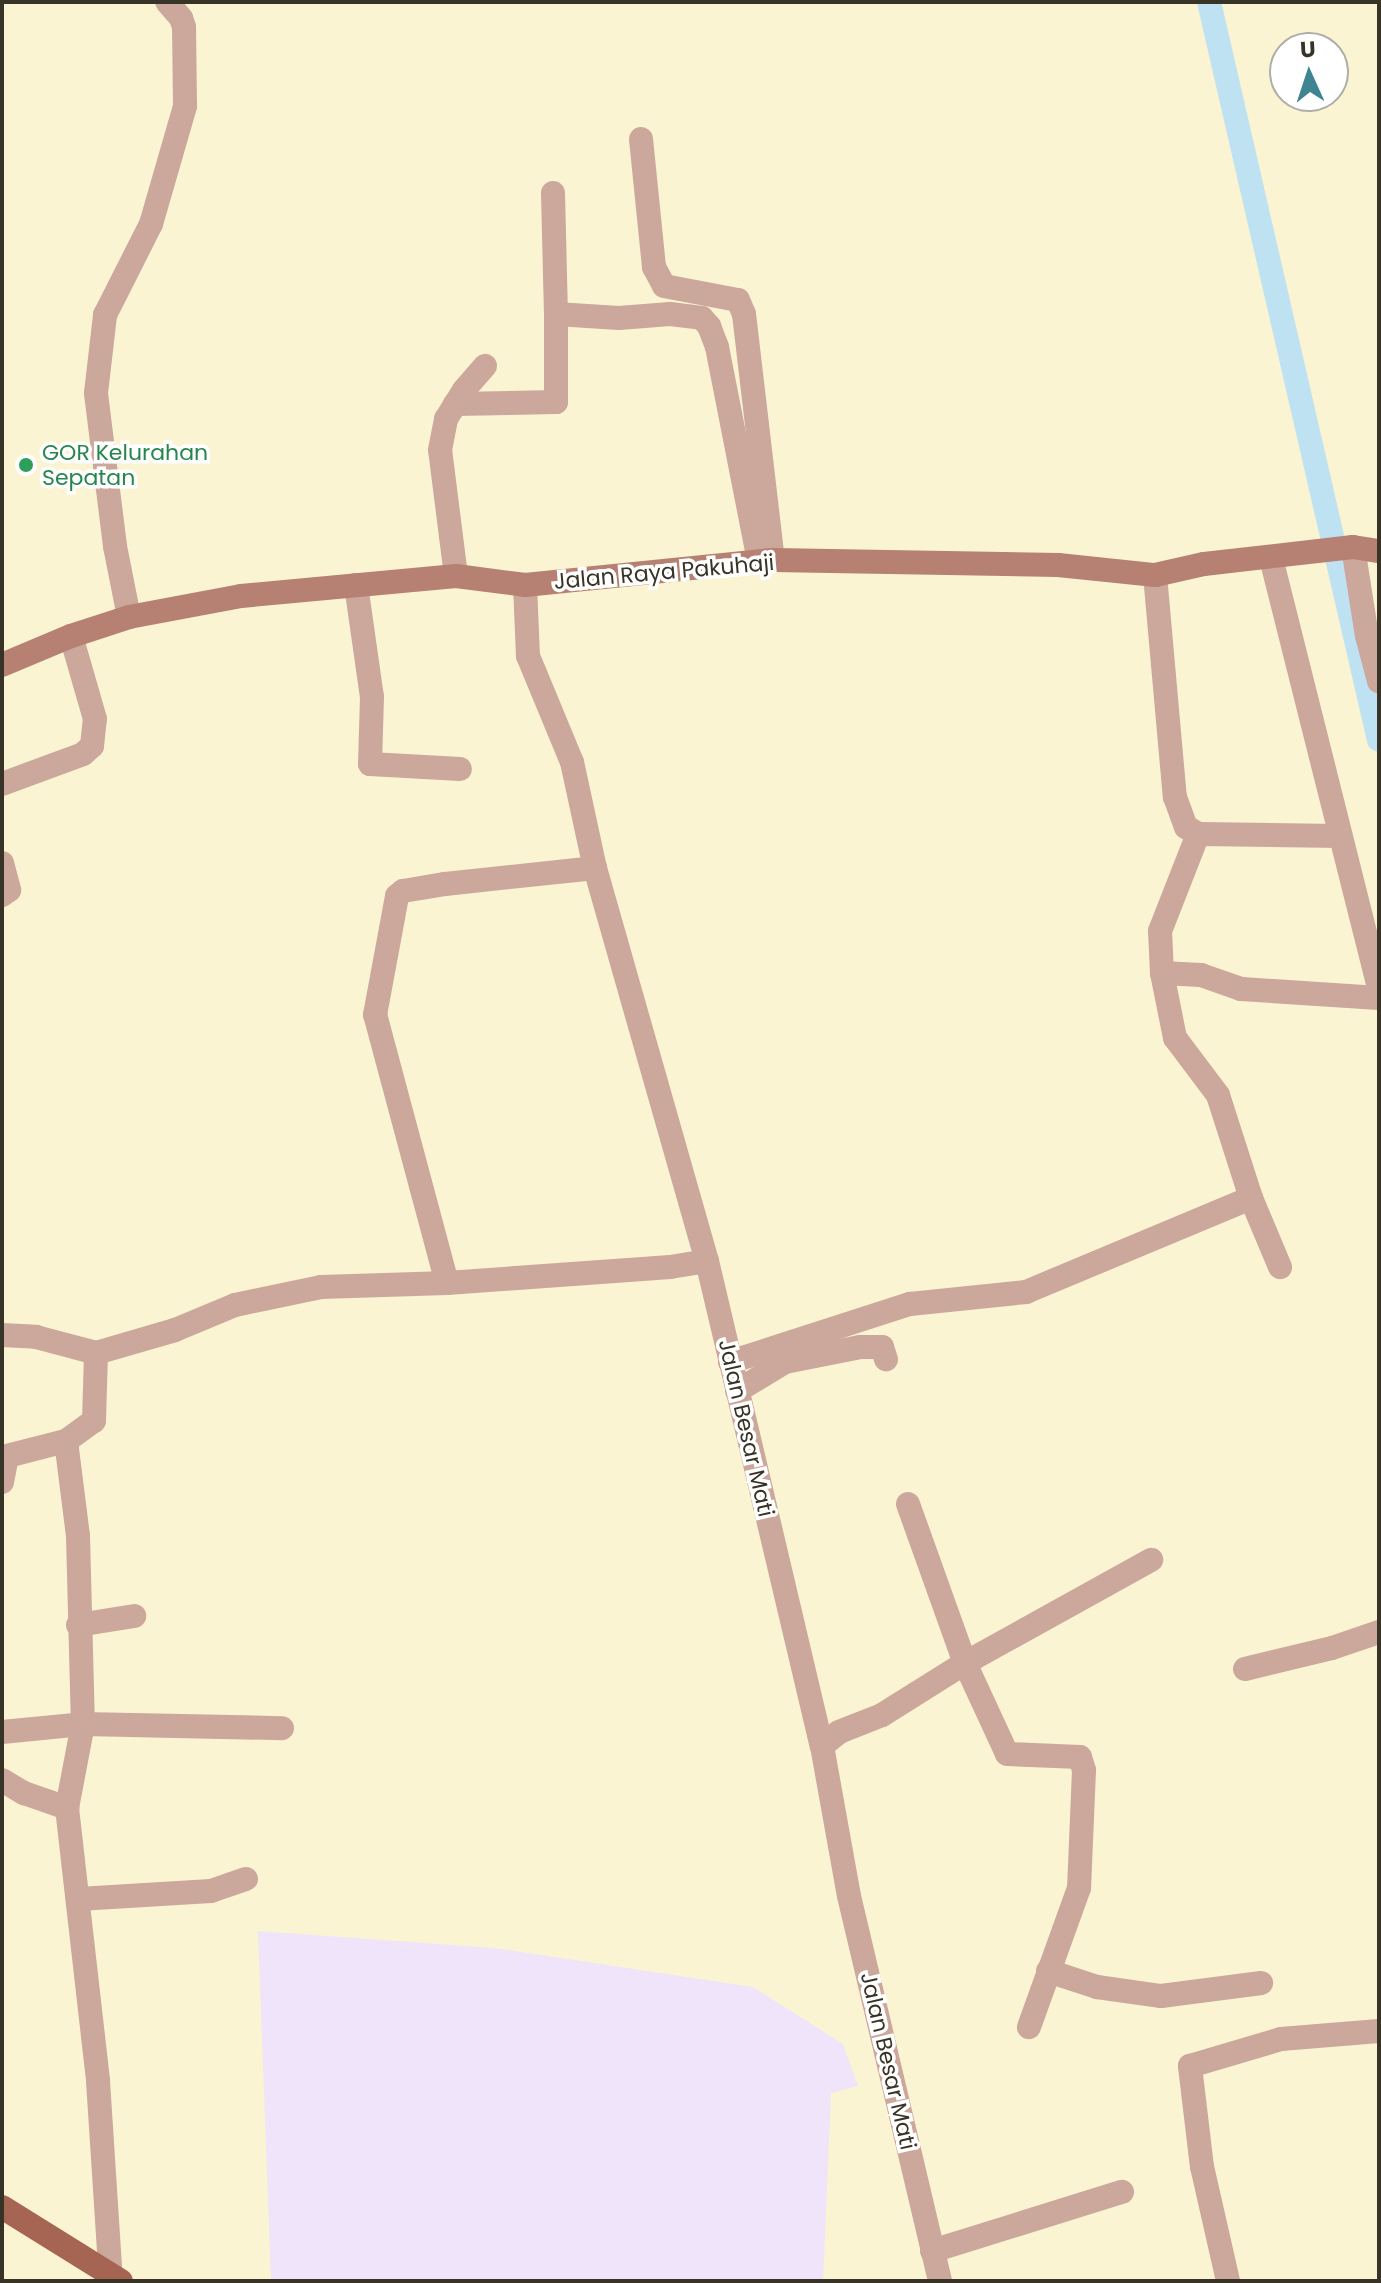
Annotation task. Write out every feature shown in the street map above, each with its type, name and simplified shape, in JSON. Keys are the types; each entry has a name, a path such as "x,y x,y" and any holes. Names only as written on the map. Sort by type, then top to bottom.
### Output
{"main road":[{"path":"2,2207 115,2279"}],"street":[{"path":"129,617 115,546 96,393 105,315 151,224 185,106 184,27 181,18 167,2"},
{"path":"641,139 654,267 664,286 738,300 744,314 766,561"},
{"path":"455,404 556,402 553,193"},
{"path":"556,314 619,318 670,314 702,318 709,326 717,347 766,561"},
{"path":"456,576 440,450 446,419 485,366"},
{"path":"1345,548 1379,681"},
{"name":"Jalan Raya Pakuhaji","path":"2,665 71,636 129,617 241,596 456,576 525,585 766,561 1058,565 1155,575 1204,564 1345,548 1379,551"},
{"path":"1282,556 1339,836 1379,987"},
{"path":"1155,575 1175,797 1186,827 1198,834 1339,836"},
{"path":"356,585 372,697 370,764 460,769"},
{"name":"Jalan Besar Mati","path":"525,585 528,656 572,762 595,868 707,1261 822,1746 849,1896 940,2281"},
{"path":"2,784 83,754 92,746 95,719 71,636"},
{"path":"1198,834 1160,931 1162,973 1175,1038 1218,1095 1251,1198 1280,1267"},
{"path":"2,863 9,889 2,895"},
{"path":"447,1283 375,1015 397,896 403,891 445,884 595,868"},
{"path":"1162,973 1201,975 1241,989 1379,998"},
{"path":"730,1362 910,1304 1026,1292 1251,1198"},
{"path":"2,1335 36,1337 96,1353 175,1330 235,1305 321,1287 447,1283 670,1267 707,1261"},
{"path":"737,1391 785,1362 860,1347 882,1347 886,1359"},
{"path":"2,1482 7,1456 66,1441 94,1421 96,1353"},
{"path":"66,1441 78,1536 83,1724 67,1808 98,2081 115,2279"},
{"path":"908,1504 965,1663 1007,1754 1080,1757 1084,1770 1079,1888 1029,2027"},
{"path":"822,1746 839,1732 882,1715 965,1663 1151,1560"},
{"path":"78,1625 134,1616"},
{"path":"1245,1669 1332,1648 1379,1632"},
{"path":"2,1732 83,1724 282,1728"},
{"path":"2,1780 24,1793 67,1808"},
{"path":"79,1899 211,1891 246,1879"},
{"path":"1048,1971 1097,1987 1161,1996 1261,1983"},
{"path":"1228,2281 1202,2167 1190,2066 1281,2039 1379,2031"},
{"path":"932,2251 1122,2192"}],"shaded area":[{"path":"258,1931 494,1948 753,1987 843,2044 858,2086 831,2093 823,2281 271,2281"}],"waterway":[{"path":"1209,2 1379,740"}],"place":[{"name":"GOR Kelurahan Sepatan","path":"26,465"}]}
